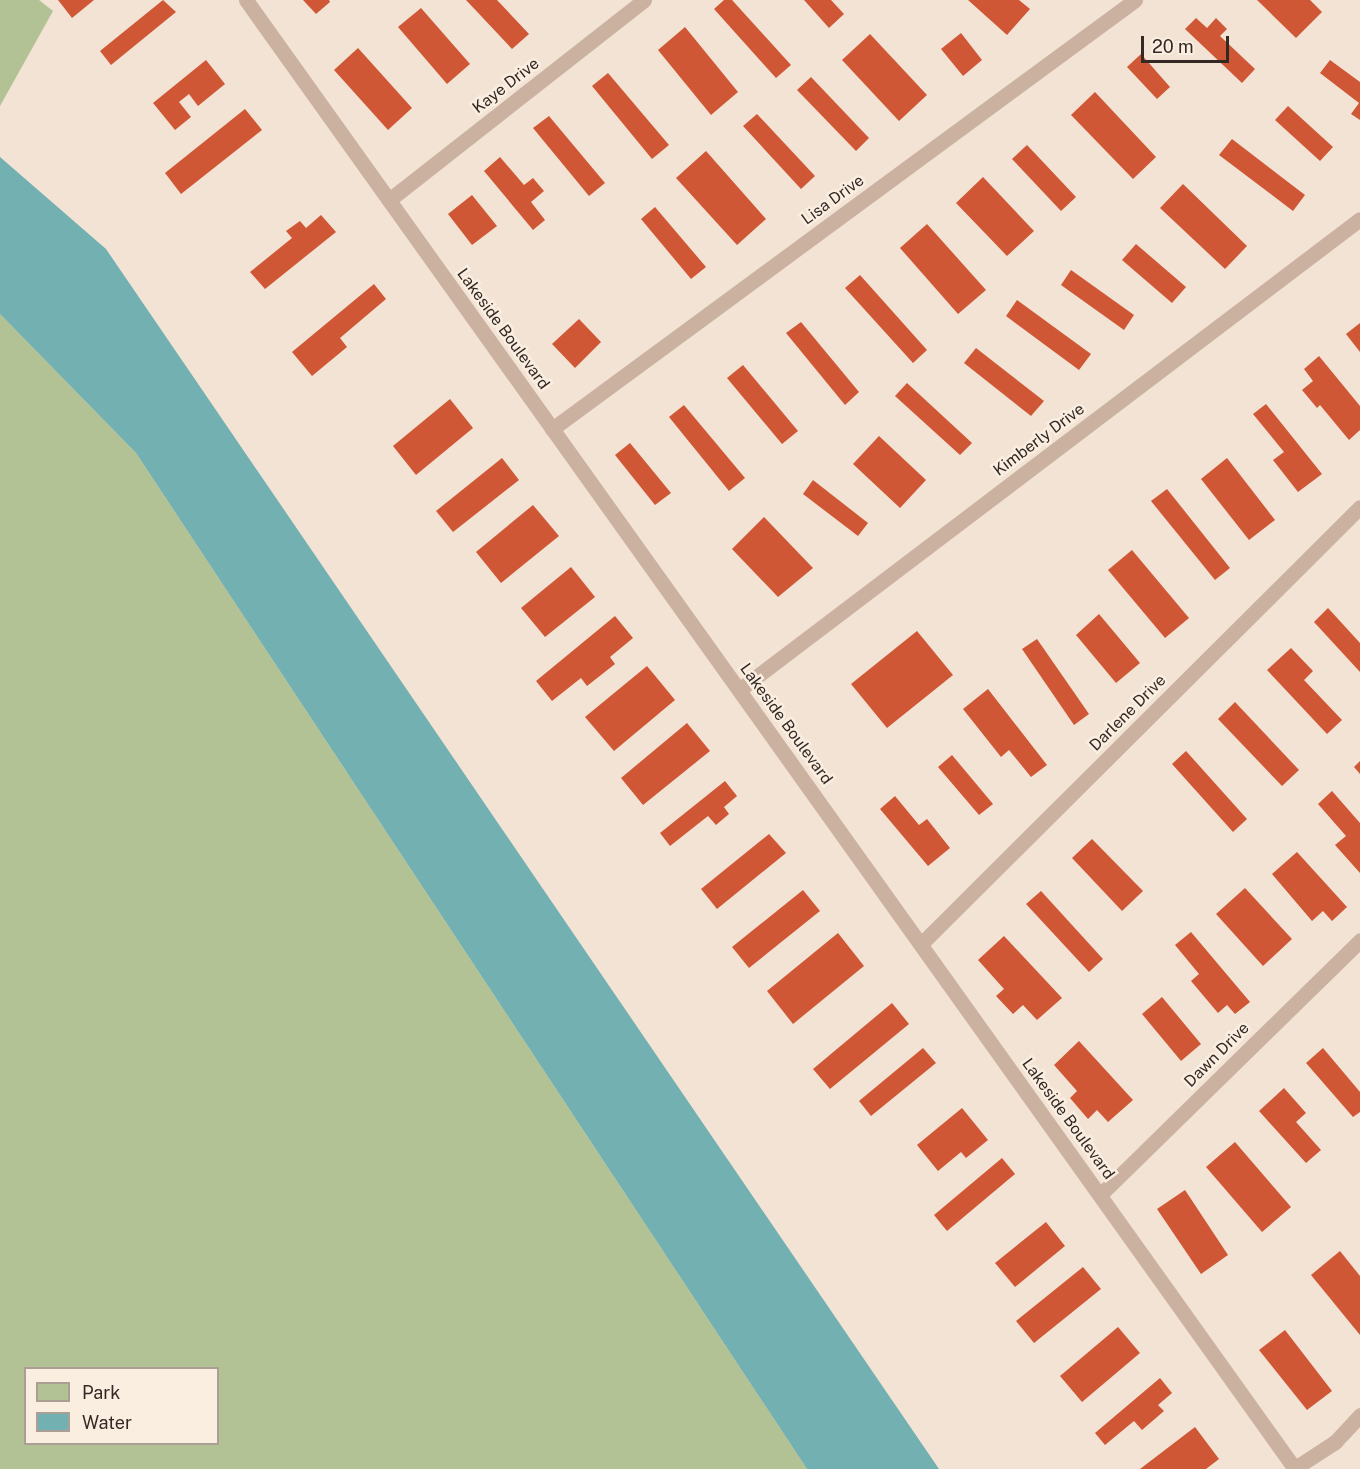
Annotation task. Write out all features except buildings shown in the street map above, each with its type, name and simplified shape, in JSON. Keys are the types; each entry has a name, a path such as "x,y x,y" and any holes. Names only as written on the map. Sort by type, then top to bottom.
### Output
{"lane":[{"name":"Lakeside Boulevard","path":"246,0 1295,1469"},
{"name":"Kaye Drive","path":"389,200 644,0"},
{"name":"Lisa Drive","path":"552,429 1136,0"},
{"name":"Kimberly Drive","path":"739,690 1360,219"},
{"name":"Darlene Drive","path":"921,944 1360,507"},
{"name":"Dawn Drive","path":"1100,1195 1360,939"},
{"path":"1295,1469 1335,1442 1360,1415"}],"green space":[{"path":"0,0 39,0 53,11 0,106"},
{"path":"0,314 136,453 807,1469 0,1469"}],"water":[{"path":"0,157 106,249 939,1469 807,1469 136,453 0,314"}]}
